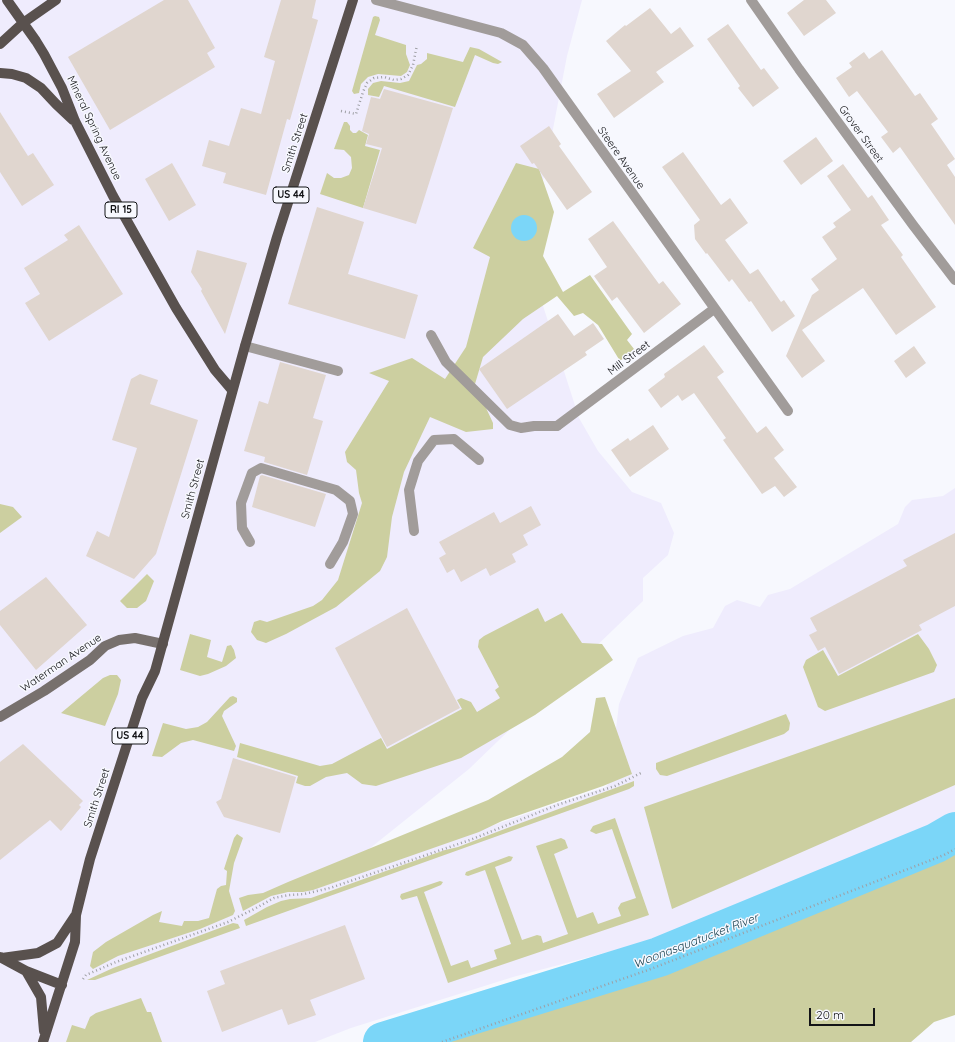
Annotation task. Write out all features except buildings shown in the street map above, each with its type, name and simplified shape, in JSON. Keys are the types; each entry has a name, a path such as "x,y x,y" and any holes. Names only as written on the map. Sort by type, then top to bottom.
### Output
{"main road":[{"name":"Mineral Spring Avenue","path":"7,0 36,40 62,88 75,121 113,196 176,308 215,370 232,390"},
{"path":"0,44 23,23 56,0"},
{"name":"Smith Street","path":"62,985 75,942 76,915 90,859 142,698 155,671 232,390 277,237 353,0"},
{"path":"0,73 12,74 26,78 41,88 75,121"},
{"name":"Waterman Avenue","path":"0,717 44,691 90,660 105,646 119,640 135,638 163,644"},
{"path":"1,958 38,953 57,943 76,915"},
{"path":"1,958 26,971 62,985"},
{"name":"US 44","path":"26,971 41,997 44,1039"},
{"name":"US 44","path":"44,1039 62,985"}],"street":[{"name":"Steere Avenue","path":"376,0 501,33 523,45 543,68 788,411"},
{"name":"Grover Street","path":"751,0 798,69 955,280"},
{"name":"Mill Street","path":"430,334 446,362 510,425 521,428 534,426 557,426 714,309"},
{"path":"245,346 338,371"},
{"path":"414,531 409,490 418,461 434,440 454,439 479,460"},
{"path":"250,542 242,528 242,503 252,473 261,468 336,490 350,501 353,514 343,542 330,564"}],"path":[{"path":"341,111 356,114 363,92 368,83 374,78 384,77 394,80 401,79 408,75 413,65 417,45"},
{"path":"83,979 86,975 116,962 228,922 274,898 304,894 330,888 470,840 558,805 615,786 643,772"},
{"path":"442,1042 648,970 944,855 955,849"}],"shaded area":[{"path":"0,0 582,0 567,56 528,259 579,418 598,451 632,492 661,503 674,533 668,555 643,578 643,601 469,769 339,873 473,832 606,787 618,769 614,745 619,704 638,658 683,636 713,628 725,606 737,600 760,607 768,595 790,589 898,524 905,507 912,500 943,496 955,488 955,817 887,845 827,875 738,912 635,945 513,977 351,1028 315,1042 0,1042"}],"green space":[{"path":"373,17 379,17 380,20 375,35 406,45 406,54 410,65 407,72 401,76 378,74 368,77 361,84 359,93 354,94 352,91"},
{"path":"470,47 479,49 502,62 498,64 493,63 475,55 455,107 384,86 379,97 368,95 368,89 373,83 381,81 400,83 409,81 417,65 421,64 427,59 427,53 463,62"},
{"path":"344,122 347,122 353,133 356,133 359,130 368,135 365,146 380,150 363,208 320,194 327,173 334,178 341,178 349,175 352,168 351,157 344,150 334,149"},
{"path":"516,163 539,169 554,212 543,256 563,292 590,275 632,334 627,340 634,349 620,361 598,325 583,313 574,316 557,296 523,319 483,357 475,384 493,423 493,429 466,432 430,417 404,472 392,517 387,557 380,571 336,607 266,643 257,640 251,632 254,622 260,620 267,622 313,606 322,600 338,580 362,503 356,470 347,462 345,452 389,381 369,373 412,358 445,379 466,347 490,257 473,248"},
{"path":"0,504 13,507 22,517 0,533"},
{"path":"147,574 154,581 146,601 137,608 127,608 120,601"},
{"path":"538,608 545,622 562,613 582,643 602,644 613,660 535,715 461,758 376,786 362,784 347,773 326,777 310,786 305,786 296,783 298,776 237,757 240,743 320,766 332,764 381,738 387,749 462,709 457,700 461,698 471,702 477,712 500,698 495,690 499,687 478,647 479,640"},
{"path":"190,634 211,640 207,657 222,662 227,646 231,645 236,658 226,666 200,676 180,670"},
{"path":"918,634 929,649 937,665 934,672 825,711 818,707 803,667 806,660 823,650 838,676"},
{"path":"110,675 117,675 121,680 118,694 105,726 61,713 103,678"},
{"path":"233,696 237,698 237,702 224,711 222,716 236,746 234,751 193,740 181,743 162,757 152,756 163,723 186,729 198,727 207,722 230,697"},
{"path":"605,697 632,774 603,786 502,821 479,832 313,890 288,892 271,896 243,911 239,898 263,893 488,800 562,757 590,732 596,698"},
{"path":"955,698 955,785 672,909 644,807"},
{"path":"786,714 790,723 789,730 784,734 667,776 660,775 656,769 656,763"},
{"path":"634,781 634,786 629,789 246,926 244,920 281,901 311,898 445,850 458,847"},
{"path":"615,818 649,915 448,983 417,896 402,900 400,897 401,894 440,881 443,882 441,885 424,892 451,966 468,960 471,968 497,959 494,950 511,944 485,870 468,876 465,875 466,872 509,856 513,857 511,861 495,867 522,940 537,935 541,936 543,943 568,934 536,846 561,838 565,840 568,848 554,854 577,918 593,912 598,924 621,916 618,908 621,903 636,898 612,829 596,834 590,831 593,826"},
{"path":"237,834 243,838 234,863 229,891 235,911 233,915 200,929 118,956 93,969 90,966 93,952 106,942 162,911 159,922 182,926 184,921 198,921 209,918 217,889 226,885 227,871 224,869 234,838"},
{"path":"955,850 955,1015 934,1022 911,1042 382,1042 476,1017 547,995 602,985 719,949 761,927 836,900"},
{"path":"233,923 238,924 240,928 95,980 87,980 113,968"},
{"path":"141,998 147,1012 151,1012 162,1042 66,1042 72,1025 85,1029 90,1017 96,1013"}],"water":[{"path":"524,215 533,219 537,228 533,237 524,241 515,237 511,228 515,219"}],"waterway":[{"name":"Woonasquatucket River","path":"383,1042 659,957 936,843 955,832"}]}
